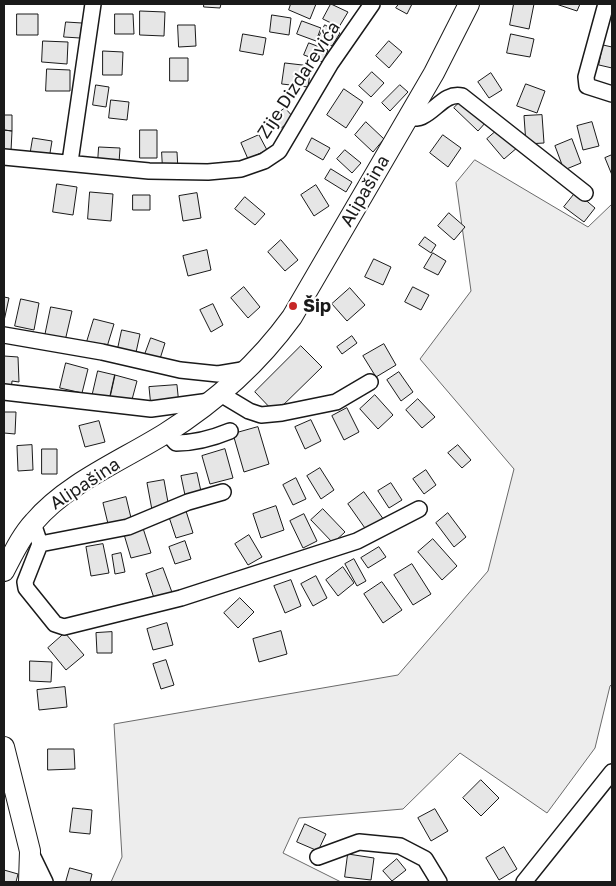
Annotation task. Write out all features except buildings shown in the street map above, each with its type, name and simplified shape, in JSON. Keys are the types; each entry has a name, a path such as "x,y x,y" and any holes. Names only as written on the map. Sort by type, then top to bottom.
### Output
{"main road":[{"name":"Alipašina","path":"4,571 32,523 68,490 166,432 215,397 248,369 272,344 292,317 407,118 469,4"},
{"path":"4,747 30,851 35,880"}],"street":[{"path":"70,162 93,4"},
{"name":"Zije Dizdarevića","path":"4,157 149,171 208,172 240,170 264,161 279,150 331,63 372,4"},
{"path":"606,4 586,77 587,86 612,94"},
{"path":"407,118 422,117 450,97 462,96 585,192"},
{"path":"4,335 102,352 180,370 218,374 248,369"},
{"path":"4,392 151,409 215,397 261,415 282,414 336,402 370,382"},
{"path":"166,432 176,443 187,443 215,437 230,431"},
{"path":"40,544 128,527 188,502 223,492"},
{"path":"32,523 40,544 25,582 26,588 55,624 64,627 181,598 356,541 419,509"},
{"path":"524,882 612,772"},
{"path":"318,857 359,842 400,846 425,859 439,882"}],"shaded area":[{"path":"475,160 588,227 612,204 612,684 595,748 547,813 460,753 403,809 299,818 283,853 341,882 111,882 122,857 114,724 398,675 488,571 514,469 420,359 471,291 456,183"}],"place":[{"name":"Šip","path":"293,306"}]}
